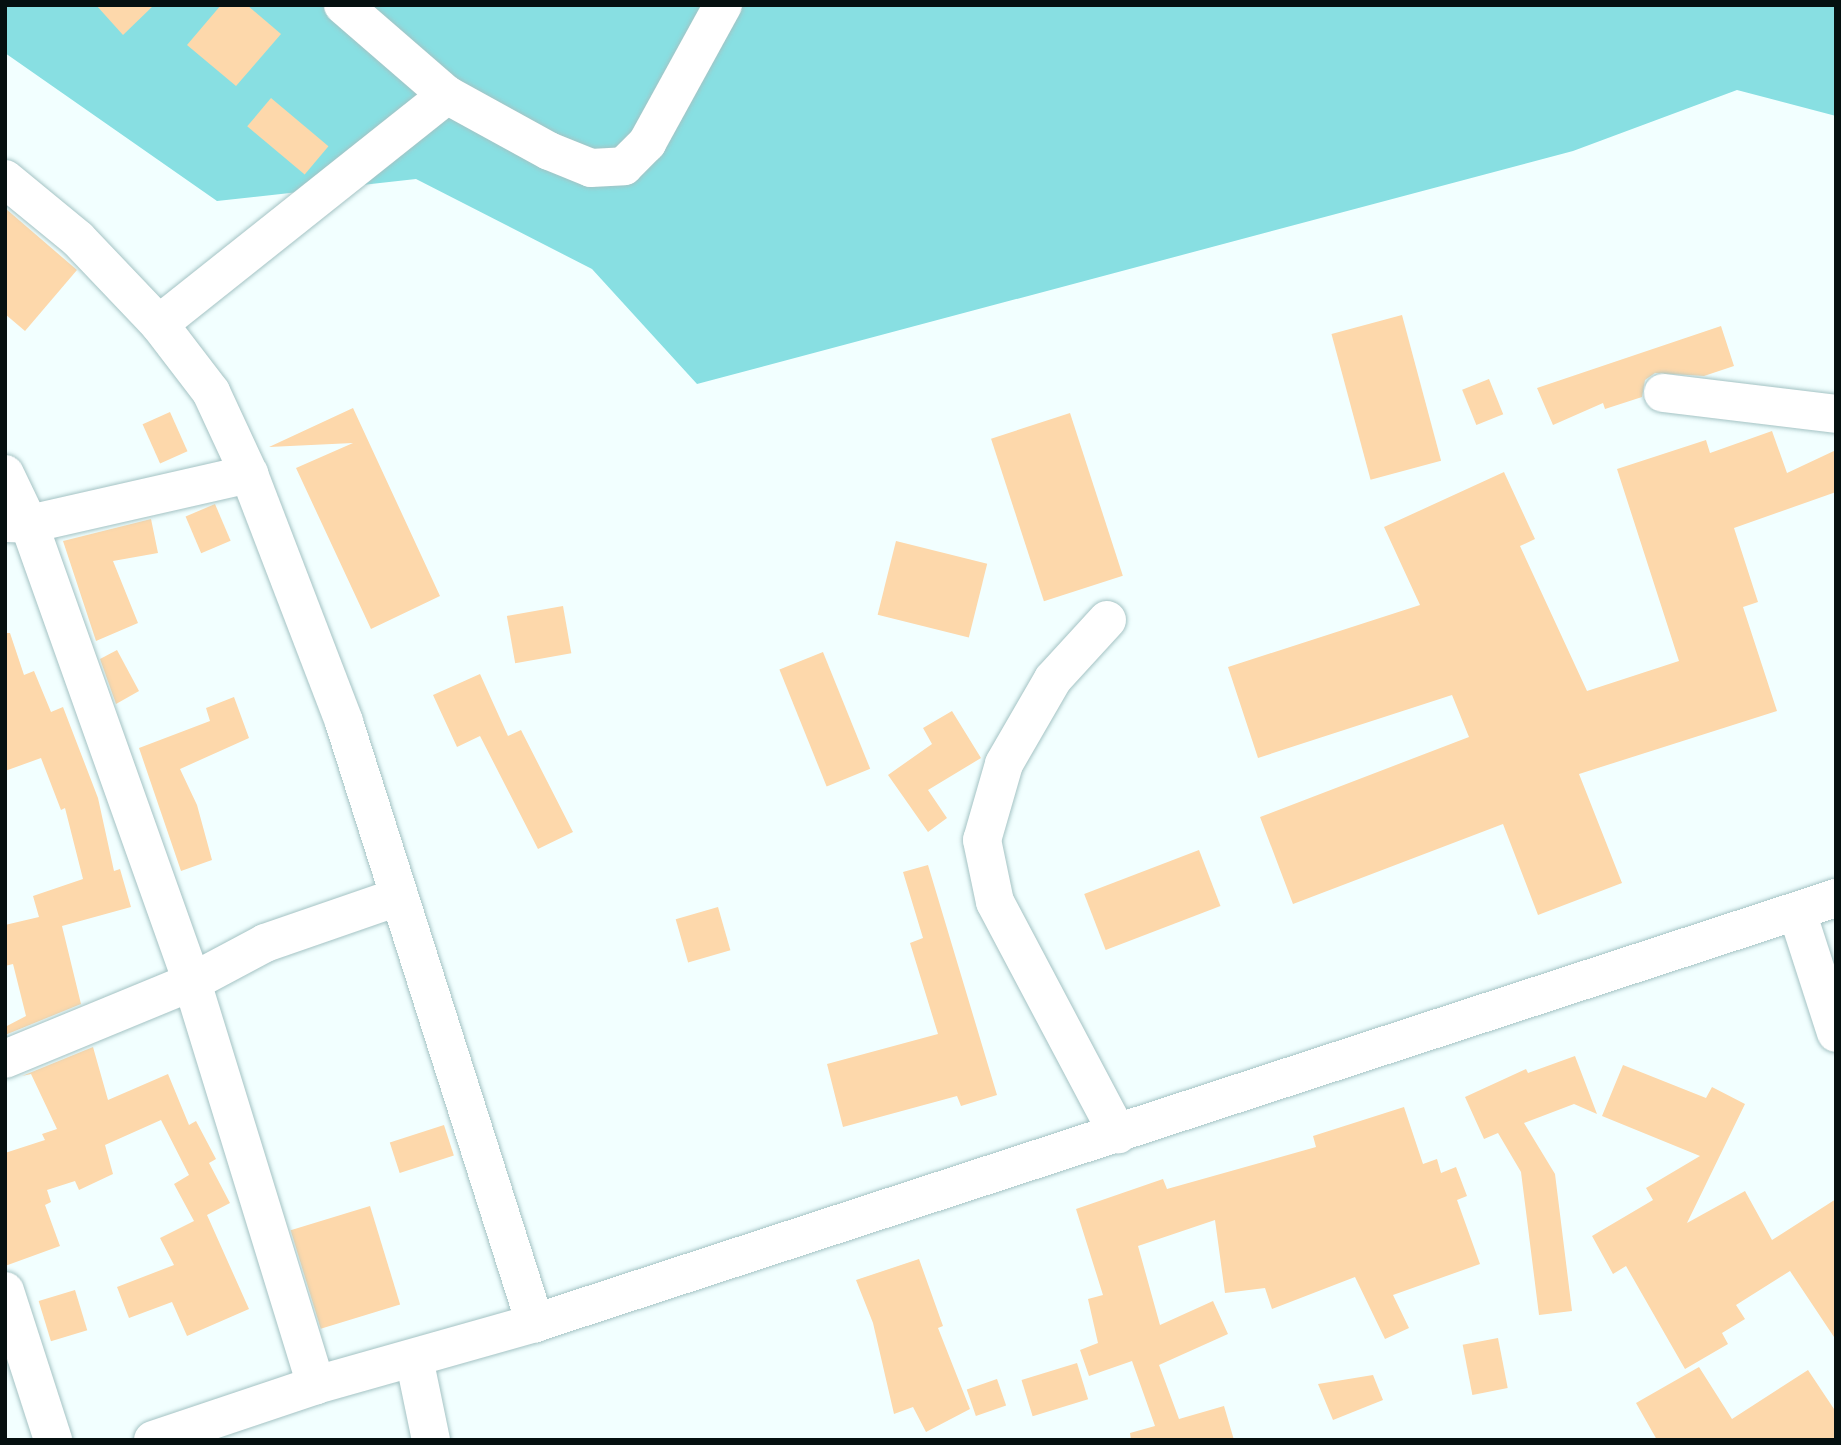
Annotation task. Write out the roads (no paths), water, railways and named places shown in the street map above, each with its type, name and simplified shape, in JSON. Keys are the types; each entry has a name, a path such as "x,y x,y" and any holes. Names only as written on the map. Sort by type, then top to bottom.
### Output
{"street":[{"path":"343,5 447,94 591,168 624,166 647,143 723,5"},
{"path":"159,324 447,94"},
{"path":"5,179 78,239 159,324 211,392 248,474 344,722 535,1323"},
{"path":"1663,393 1836,414"},
{"path":"5,474 17,524 192,982 316,1385"},
{"path":"17,524 248,474"},
{"path":"1107,620 1053,679 1004,764 982,839 995,902 1118,1134"},
{"path":"5,1059 192,982 265,943 398,897"},
{"path":"153,1440 316,1385 535,1323 1836,898"},
{"path":"1797,912 1836,1033"},
{"path":"5,1291 53,1440"},
{"path":"414,1358 431,1440"}]}
